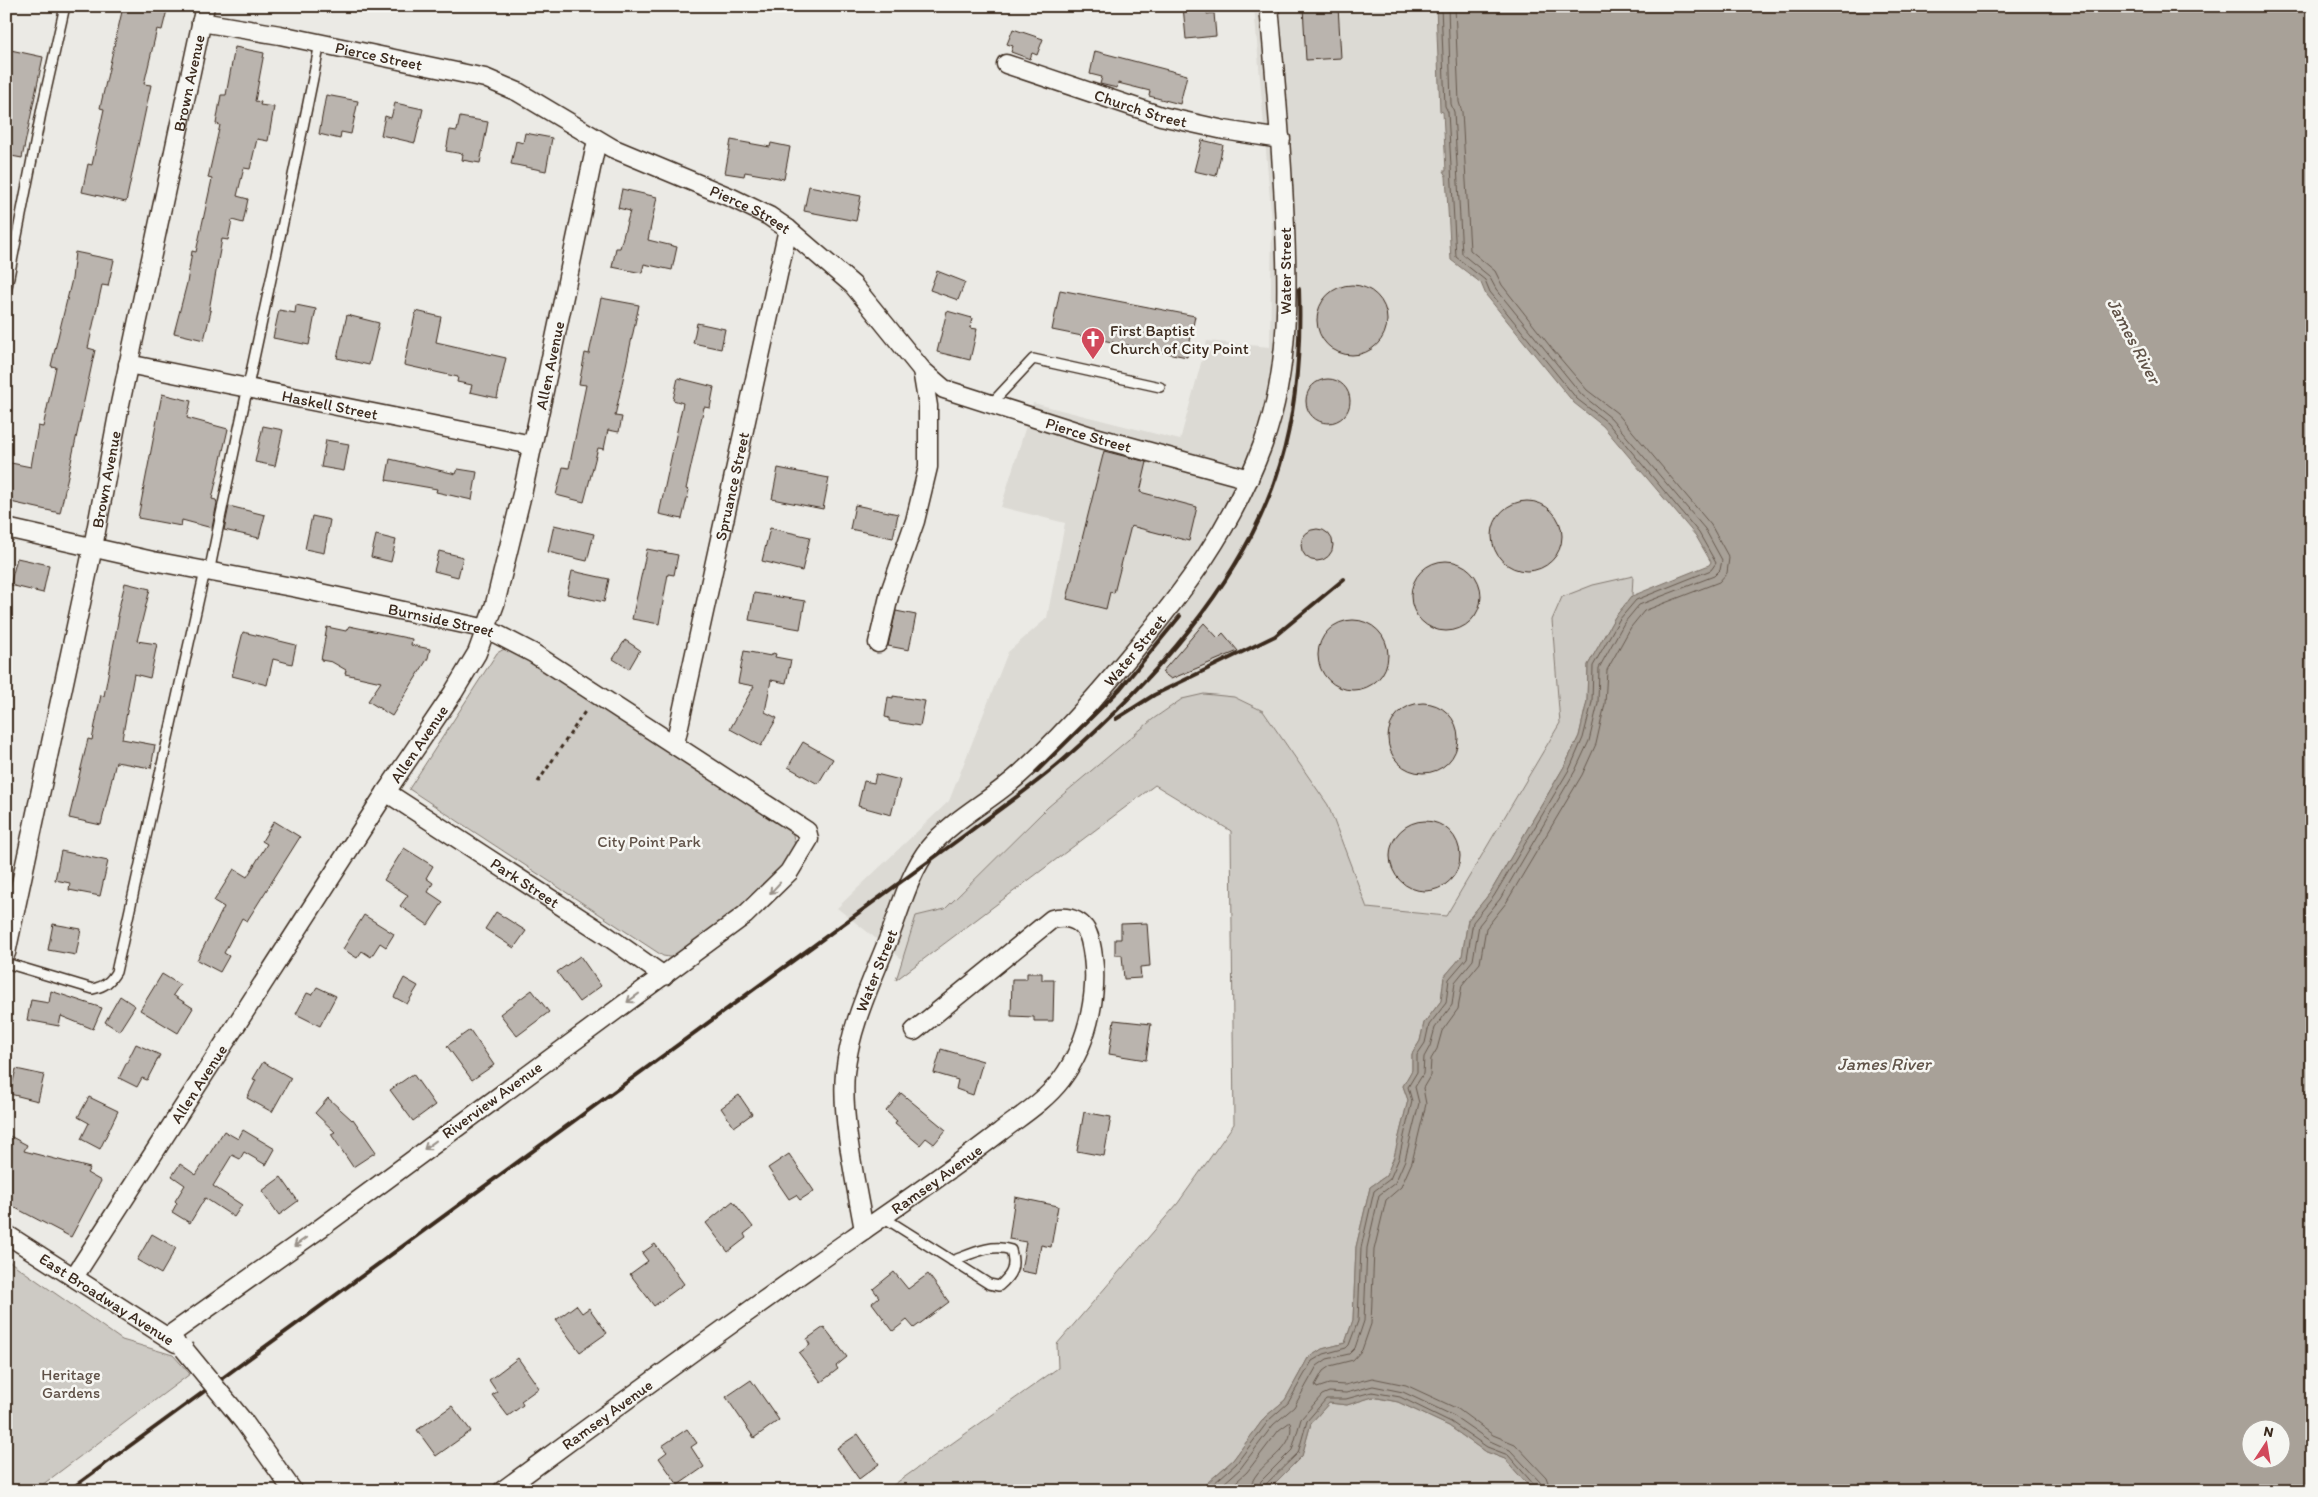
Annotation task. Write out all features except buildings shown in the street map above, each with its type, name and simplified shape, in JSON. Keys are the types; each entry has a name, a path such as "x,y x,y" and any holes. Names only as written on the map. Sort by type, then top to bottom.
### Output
{"street":[{"name":"Water Street","path":"864,1230 855,1178 846,1104 845,1075 857,1022 914,872 929,848 946,832 1020,774 1098,694 1184,590 1225,526 1249,479 1264,441 1276,398 1285,344 1287,270 1270,6"},
{"name":"Pierce Street","path":"203,14 320,43 491,81 518,92 597,140 732,198 769,216 788,229 817,252 853,285 922,370 944,389 990,405 1249,479"},
{"name":"Brown Avenue","path":"6,953 93,547 128,364 203,14"},
{"name":"Church Street","path":"1006,64 1161,116 1224,130 1280,139"},
{"name":"Allen Avenue","path":"74,1277 386,792 453,693 477,653 496,604 597,140"},
{"name":"Spruance Street","path":"675,744 788,229"},
{"name":"Haskell Street","path":"128,364 532,445"},
{"path":"878,643 888,599 915,521 928,468 928,406 922,370"},
{"name":"Burnside Street","path":"6,528 487,629 533,653 807,831 809,839 804,850"},
{"name":"Park Street","path":"386,792 603,933 664,976"},
{"name":"Riverview Avenue","path":"167,1336 322,1227 664,976 766,897 789,872 804,850"},
{"name":"Ramsey Avenue","path":"502,1491 760,1302 966,1158 1043,1100 1075,1059 1085,1035 1092,1000 1094,965 1087,931 1081,924 1071,918 1052,918 914,1031"},
{"name":"East Broadway Avenue","path":"6,1234 167,1336 184,1349 244,1422 293,1491"}],"lane":[{"path":"6,292 64,6"},
{"path":"6,963 93,989 103,986 110,981 116,972 285,220 320,43"},
{"path":"990,405 1033,359 1160,387"},
{"path":"883,1217 989,1284 999,1286 1009,1278 1015,1264 1012,1250 1003,1247 985,1249 952,1260"}],"path":[{"path":"538,782 597,694"}],"shaded area":[{"path":"1254,6 1436,6 1451,260 1481,284 1486,295 1574,403 1603,426 1696,536 1711,562 1710,565 1632,596 1633,576 1552,620 1560,723 1447,916 1367,908 1328,805 1263,711 1234,697 1182,699 1153,719 1048,807 945,909 916,916 902,959 837,908 949,801 1008,652 1047,618 1065,523 1001,507 1033,403 1180,440 1207,341 1270,347 1272,223"}],"green space":[{"path":"1633,576 1632,596 1615,617 1588,665 1587,701 1579,736 1565,765 1490,893 1468,920 1462,956 1444,977 1441,1001 1424,1023 1420,1041 1412,1054 1412,1070 1403,1086 1408,1100 1394,1157 1386,1176 1370,1187 1356,1247 1353,1320 1345,1343 1322,1349 1308,1358 1285,1400 1265,1417 1233,1460 1198,1491 885,1491 1058,1368 1057,1344 1178,1203 1234,1124 1231,831 1155,785 896,980 916,916 945,909 1048,807 1153,719 1182,699 1204,694 1234,697 1263,711 1328,805 1367,908 1446,916 1560,723 1552,620 1562,597 1593,585"},
{"name":"City Point Park","path":"506,648 517,650 792,829 796,852 750,899 675,958 663,956 409,789 497,653"},
{"name":"Heritage Gardens","path":"6,1259 122,1340 173,1355 190,1374 34,1491 6,1491"},
{"path":"1372,1397 1398,1402 1449,1426 1484,1451 1505,1459 1533,1491 1267,1491 1302,1456 1311,1423 1329,1403 1347,1405"}],"water":[{"name":"James River","path":"1436,6 2312,6 2312,1491 1533,1491 1505,1459 1484,1451 1449,1426 1398,1402 1373,1397 1347,1405 1329,1403 1311,1423 1302,1456 1267,1491 1198,1491 1233,1460 1265,1417 1285,1400 1308,1358 1322,1349 1345,1343 1353,1320 1356,1247 1370,1187 1386,1176 1394,1157 1408,1100 1403,1086 1412,1070 1412,1054 1420,1041 1424,1023 1441,1001 1444,977 1462,956 1468,920 1490,893 1565,765 1579,736 1587,701 1588,665 1615,617 1632,596 1709,565 1711,562 1696,536 1603,426 1574,403 1486,295 1481,283 1451,260 1446,176 1443,171 1446,171 1443,112 1440,111"}],"railway":[{"path":"68,1491 1004,806 1062,761 1095,731 1161,664 1191,627 1219,589 1244,549 1264,508 1280,465 1294,400 1298,356 1299,289"},
{"path":"1116,719 1154,695 1275,636 1344,579"},
{"path":"1036,772 1120,689 1180,616"}],"place":[{"name":"First Baptist Church of City Point","path":"1093,360"}]}
